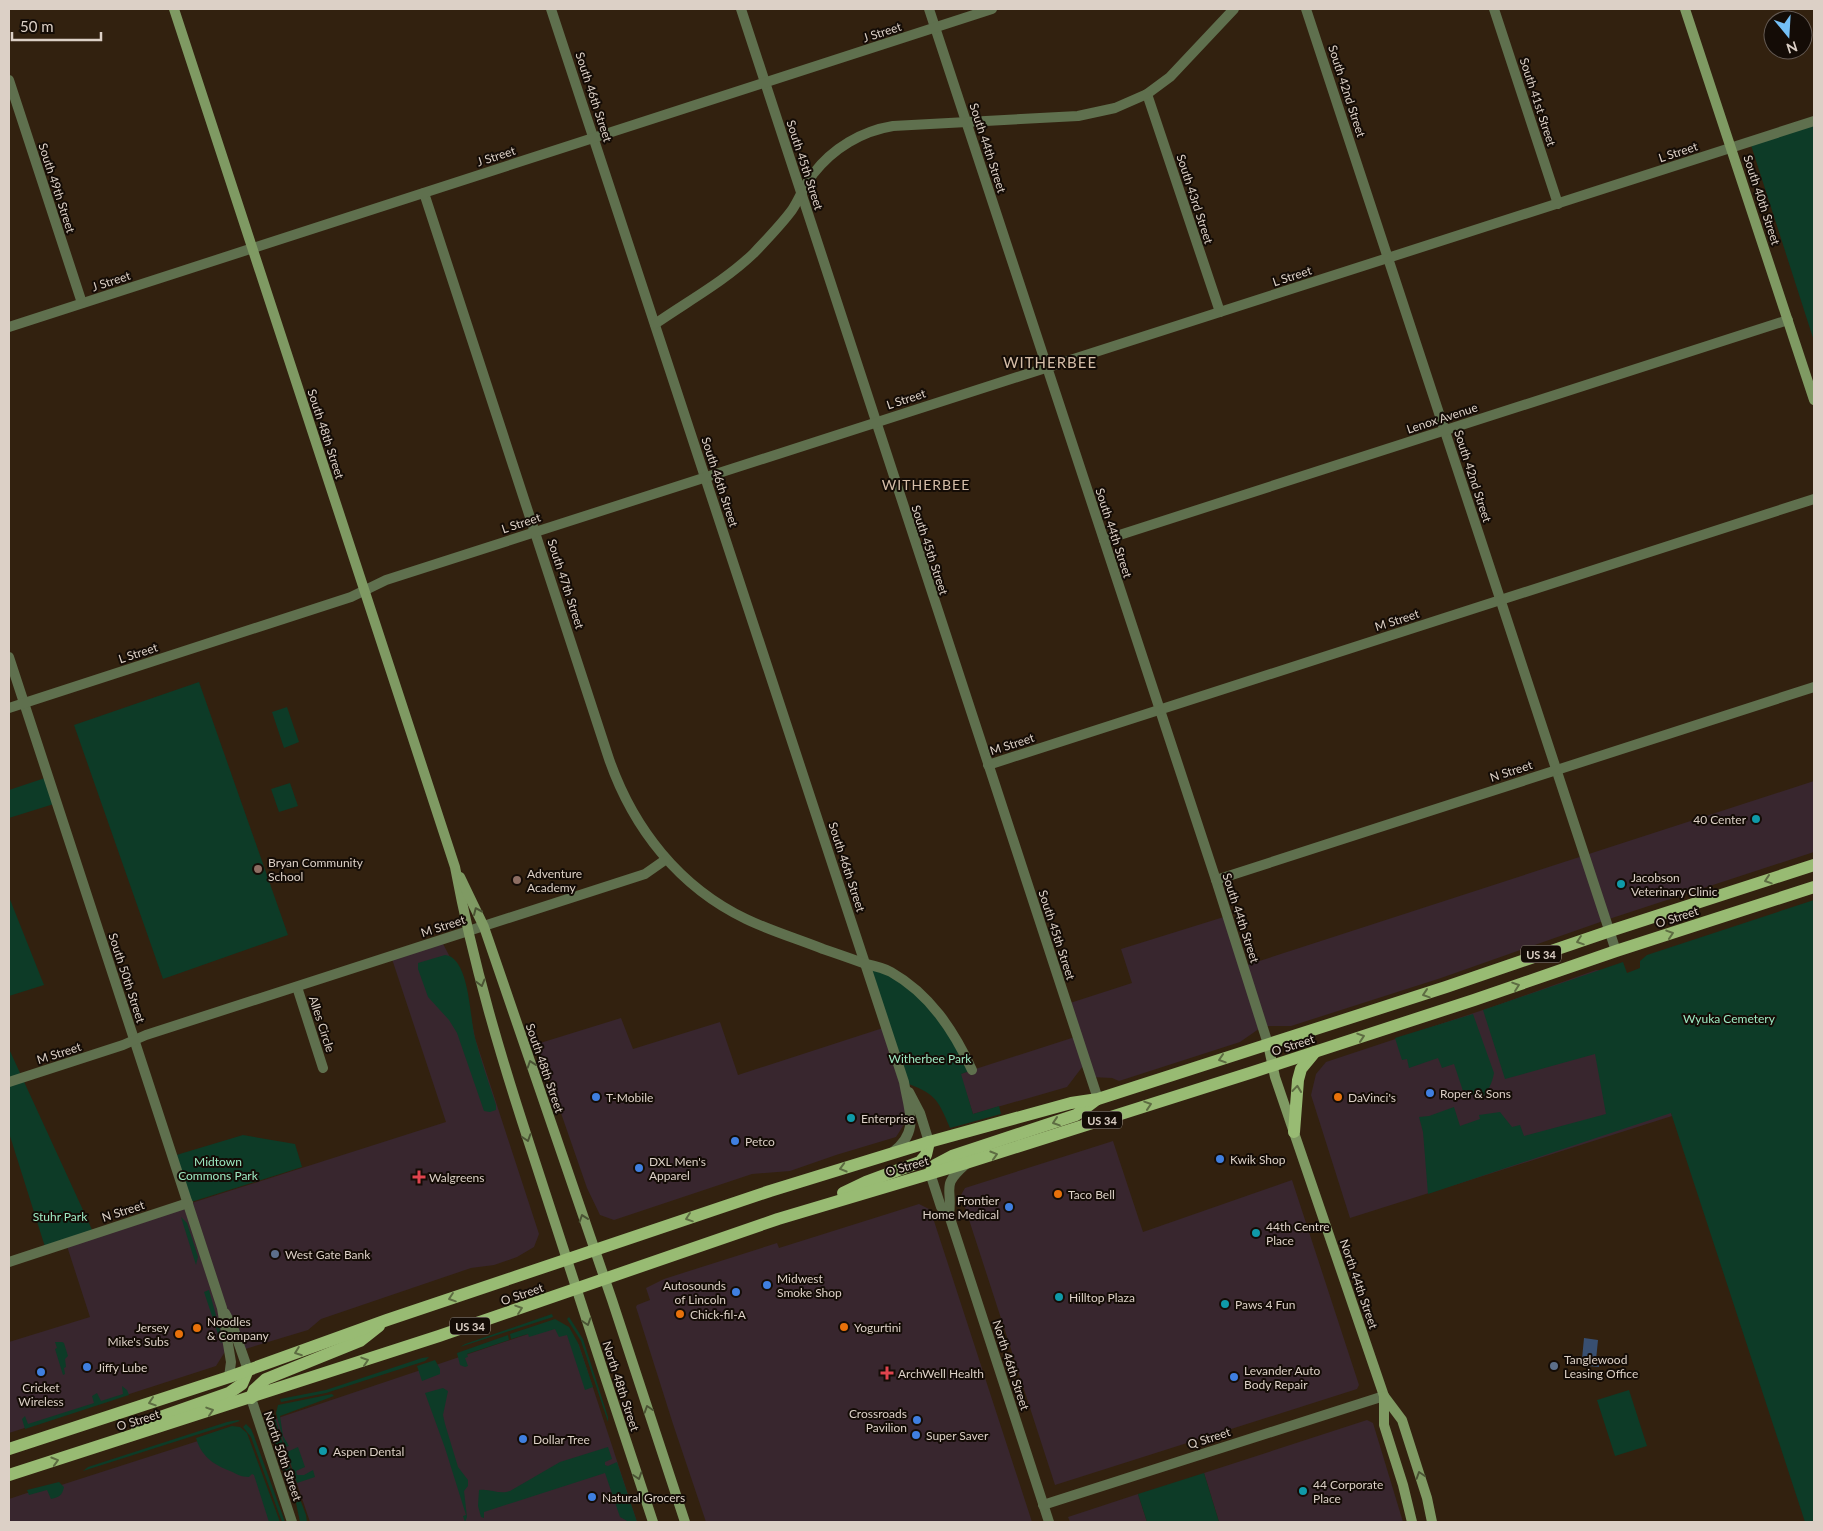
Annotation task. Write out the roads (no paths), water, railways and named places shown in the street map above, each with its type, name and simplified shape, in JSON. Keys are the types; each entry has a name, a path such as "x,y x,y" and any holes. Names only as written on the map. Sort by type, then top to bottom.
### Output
{"main road":[{"name":"South 48th Street","path":"174,9 455,867 468,932 490,1019 566,1259"},
{"name":"South 40th Street","path":"1685,9 1814,400"},
{"name":"O Street","path":"9,1449 229,1377 387,1320 778,1188 929,1142 1071,1103 1098,1099 1446,987 1610,931 1814,865"},
{"name":"South 48th Street","path":"455,867 484,927 605,1280"},
{"name":"O Street","path":"9,1476 576,1290 824,1204 966,1163 1273,1066 1616,951 1814,888"},
{"name":"South 44th Street","path":"1268,1044 1273,1066"},
{"path":"1294,1132 1298,1080 1302,1069 1315,1052"},
{"name":"North 44th Street","path":"1273,1066 1384,1396 1402,1420 1427,1498 1432,1522"},
{"path":"930,1173 936,1165 952,1156 1076,1115 1098,1099"},
{"path":"824,1204 866,1182 920,1162 926,1155 929,1142"},
{"name":"North 48th Street","path":"566,1259 653,1522"},
{"name":"North 48th Street","path":"605,1280 685,1522"},
{"path":"251,1398 254,1390 266,1379 360,1341 387,1320"},
{"path":"113,1443 152,1420 230,1393 242,1384 248,1370"},
{"name":"North 44th Street","path":"1384,1396 1384,1425 1403,1485 1412,1522"}],"street":[{"name":"South 46th Street","path":"552,9 904,1082 910,1115 910,1130 908,1138 890,1154"},
{"name":"South 45th Street","path":"740,9 1098,1099"},
{"name":"South 44th Street","path":"929,9 1216,880 1268,1044"},
{"name":"J Street","path":"9,327 992,9"},
{"path":"655,324 724,277 752,255 791,211 814,173 841,147 864,134 893,126 1091,114 1115,108 1147,94 1179,69 1234,9"},
{"name":"South 42nd Street","path":"1306,9 1616,951"},
{"name":"South 41st Street","path":"1494,9 1558,204"},
{"name":"South 49th Street","path":"9,80 82,303"},
{"name":"South 43rd Street","path":"1147,94 1220,312"},
{"name":"L Street","path":"9,708 346,599 386,580 535,531 1814,121"},
{"name":"South 47th Street","path":"424,193 617,779 637,821 665,860"},
{"name":"Lenox Avenue","path":"1104,540 1788,320"},
{"name":"M Street","path":"988,765 1814,499"},
{"name":"South 50th Street","path":"9,657 222,1308 231,1362 229,1377"},
{"name":"N Street","path":"1216,880 1814,687"},
{"path":"665,860 710,898 744,918 891,972 918,992 932,1006 954,1034 972,1070"},
{"name":"M Street","path":"9,1082 146,1035 645,874 652,871 665,860"},
{"name":"Alles Circle","path":"297,987 323,1068"},
{"name":"South 46th Street","path":"904,1082 920,1113 929,1142"},
{"name":"North 46th Street","path":"966,1163 948,1185 949,1215 1049,1522"},
{"name":"North 46th Street","path":"930,1173 941,1207 949,1215"},
{"name":"N Street","path":"9,1262 188,1203"},
{"name":"South 50th Street","path":"222,1308 234,1330 248,1370"},
{"name":"Q Street","path":"1043,1505 1384,1396"},
{"name":"North 50th Street","path":"251,1398 292,1522"}],"water":[{"path":"1584,1338 1598,1340 1596,1360 1599,1361 1599,1367 1578,1365 1579,1358 1582,1359"}],"place":[{"name":"40 Center","path":"1756,819"},
{"name":"Bryan Community School","path":"258,869"},
{"name":"Adventure Academy","path":"517,880"},
{"name":"Jacobson Veterinary Clinic","path":"1621,884"},
{"name":"Roper & Sons","path":"1430,1093"},
{"name":"T-Mobile","path":"596,1097"},
{"name":"DaVinci's","path":"1338,1097"},
{"name":"Enterprise","path":"851,1118"},
{"name":"Petco","path":"735,1141"},
{"name":"Kwik Shop","path":"1220,1159"},
{"name":"DXL Men's Apparel","path":"639,1168"},
{"name":"Walgreens","path":"419,1177"},
{"name":"Taco Bell","path":"1058,1194"},
{"name":"Frontier Home Medical","path":"1009,1207"},
{"name":"44th Centre Place","path":"1256,1233"},
{"name":"West Gate Bank","path":"275,1254"},
{"name":"Midwest Smoke Shop","path":"767,1285"},
{"name":"Autosounds of Lincoln","path":"736,1292"},
{"name":"Hilltop Plaza","path":"1059,1297"},
{"name":"Paws 4 Fun","path":"1225,1304"},
{"name":"Chick-fil-A","path":"680,1314"},
{"name":"Yogurtini","path":"844,1327"},
{"name":"Noodles & Company","path":"197,1328"},
{"name":"Jersey Mike's Subs","path":"179,1334"},
{"name":"Tanglewood Leasing Office","path":"1554,1366"},
{"name":"Jiffy Lube","path":"87,1367"},
{"name":"Cricket Wireless","path":"41,1372"},
{"name":"ArchWell Health","path":"887,1373"},
{"name":"Levander Auto Body Repair","path":"1234,1377"},
{"name":"Crossroads Pavilion","path":"917,1420"},
{"name":"Super Saver","path":"916,1435"},
{"name":"Dollar Tree","path":"523,1439"},
{"name":"Aspen Dental","path":"323,1451"},
{"name":"44 Corporate Place","path":"1303,1491"},
{"name":"Natural Grocers","path":"592,1497"}],"district":[{"name":"WITHERBEE","path":"1050,362"},
{"name":"WITHERBEE","path":"926,484"}],"park label":[{"name":"Wyuka Cemetery","path":"1729,1018"},
{"name":"Witherbee Park","path":"930,1058"},
{"name":"Midtown Commons Park","path":"218,1168"},
{"name":"Stuhr Park","path":"60,1216"}]}
